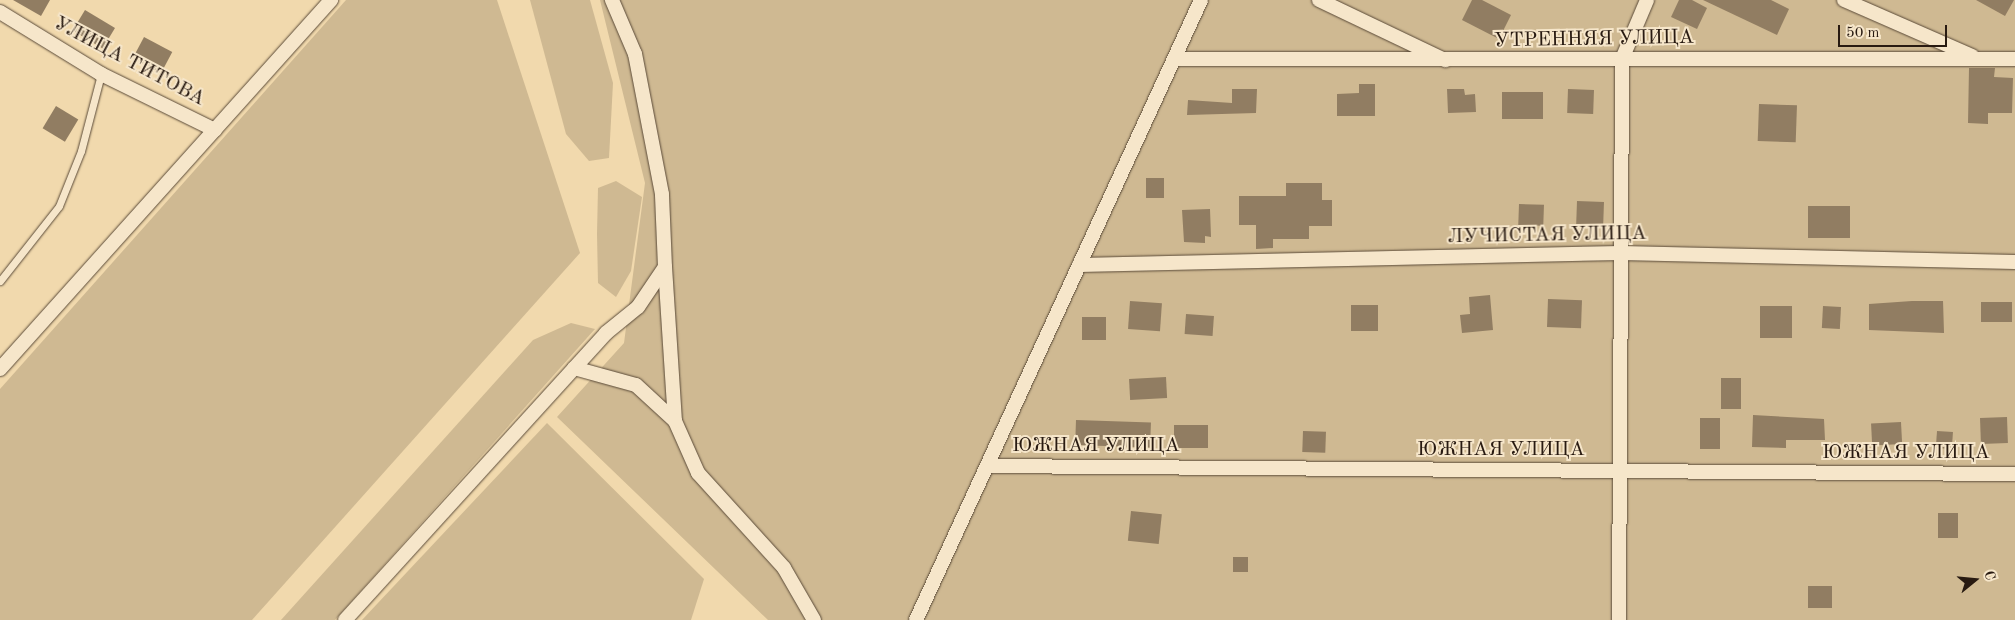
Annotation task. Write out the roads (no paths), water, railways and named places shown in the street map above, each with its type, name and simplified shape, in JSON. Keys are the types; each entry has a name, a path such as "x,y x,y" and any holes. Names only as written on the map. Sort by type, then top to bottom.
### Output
{"street":[{"path":"0,369 331,0"},
{"path":"612,0 635,54 662,194 675,421 698,473 784,568 814,620"},
{"path":"916,620 1200,0"},
{"path":"1319,0 1450,62"},
{"path":"1619,620 1622,59 1646,0"},
{"path":"1844,0 1978,59"},
{"name":"УЛИЦА ТИТОВА","path":"0,12 101,74 215,130"},
{"name":"УТРЕННЯЯ УЛИЦА","path":"1174,59 1450,62 1622,59 2015,59"},
{"name":"ЛУЧИСТАЯ УЛИЦА","path":"1079,265 1621,253 2015,262"},
{"path":"346,620 606,333 638,307 665,267"},
{"path":"574,368 636,385 675,421"},
{"name":"ЮЖНАЯ УЛИЦА","path":"987,466 2015,474"}],"lane":[{"path":"0,281 59,206 80,151 101,74"}]}
